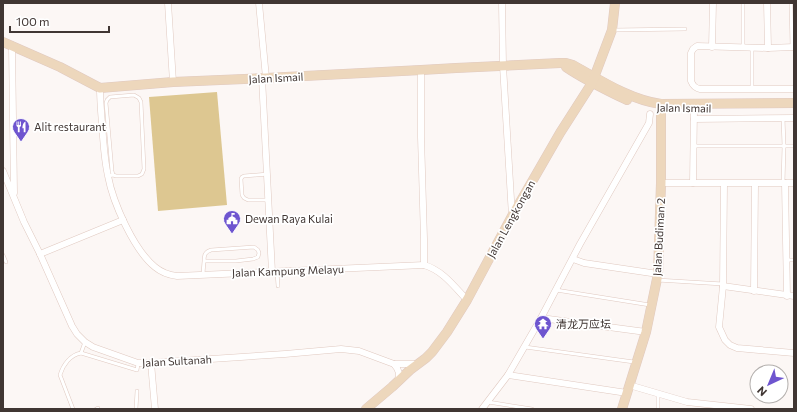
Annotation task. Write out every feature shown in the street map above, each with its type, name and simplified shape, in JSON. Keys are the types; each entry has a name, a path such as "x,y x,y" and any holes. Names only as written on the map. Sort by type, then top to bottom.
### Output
{"street":[{"path":"168,3 174,82"},
{"path":"259,3 264,78 268,200 275,272"},
{"path":"502,3 503,66 512,216"},
{"name":"Jalan Lengkongan","path":"366,409 432,352 447,332 560,132 593,80 612,30 615,3"},
{"path":"712,47 713,3"},
{"path":"767,3 768,48"},
{"path":"14,196 7,43 60,67 100,88"},
{"path":"793,47 768,48 697,46 691,53 691,81 696,88 700,89 794,89"},
{"name":"Jalan Ismail","path":"100,88 174,82 560,63 576,74 593,80 630,101 652,108 661,106 794,103"},
{"path":"421,70 424,265 432,268 448,279 466,300"},
{"name":"Jalan Kampung Melayu","path":"100,88 104,155 110,176 112,191 123,220 138,248 147,260 166,274 177,276 424,265"},
{"name":"Jalan Ismail","path":"661,106 694,109 794,108"},
{"name":"Jalan Budiman 2","path":"622,409 646,332 657,277 662,183 661,106"},
{"path":"694,109 694,183"},
{"path":"482,409 508,374 541,318 597,214 649,123 650,114"},
{"path":"694,119 794,118"},
{"name":"Jalan Sultanah","path":"3,172 24,222 72,326 77,334 93,347 138,363 340,349 359,351 394,364"},
{"path":"662,183 794,183"},
{"path":"784,183 787,296"},
{"path":"724,184 723,285 719,327 725,340 730,345 737,348 794,353"},
{"path":"754,291 755,184"},
{"path":"40,254 123,220"},
{"path":"573,259 584,263 657,277"},
{"path":"723,285 794,296"},
{"path":"541,318 646,332"},
{"path":"151,363 155,409"},
{"path":"394,364 419,364"},
{"path":"394,364 398,368 399,372 398,382"},
{"path":"508,374 658,394 687,406 751,409"}],"lane":[{"path":"743,3 743,47"},
{"path":"791,3 793,47"},
{"path":"612,30 685,29"},
{"path":"752,47 752,88"},
{"path":"134,96 139,98 141,102 144,169 142,174 138,176 110,176 112,171 106,104 107,100 110,97 134,96"},
{"path":"783,118 784,183"},
{"path":"694,146 794,146"},
{"path":"268,174 244,176 241,179 242,195 244,198 248,200 268,200"},
{"path":"203,275 204,255 206,252 211,250 254,247 259,253 258,257 253,259 236,261 204,261"},
{"path":"3,255 6,262"},
{"path":"786,260 794,260"},
{"path":"275,272 278,286"},
{"path":"657,277 723,285"},
{"path":"556,290 651,305"},
{"path":"81,353 85,342"},
{"path":"524,347 636,362"},
{"path":"73,409 60,375 61,370 72,356 81,353 137,370 138,363"},
{"path":"136,409 137,391"},
{"path":"658,394 658,409"},
{"path":"487,402 532,409"}],"shaded area":[{"path":"217,92 227,205 158,211 149,97"}],"place":[{"name":"Alit restaurant","path":"21,142"},
{"name":"Dewan Raya Kulai","path":"232,234"},
{"name":"清龙万应坛","path":"543,339"}]}
